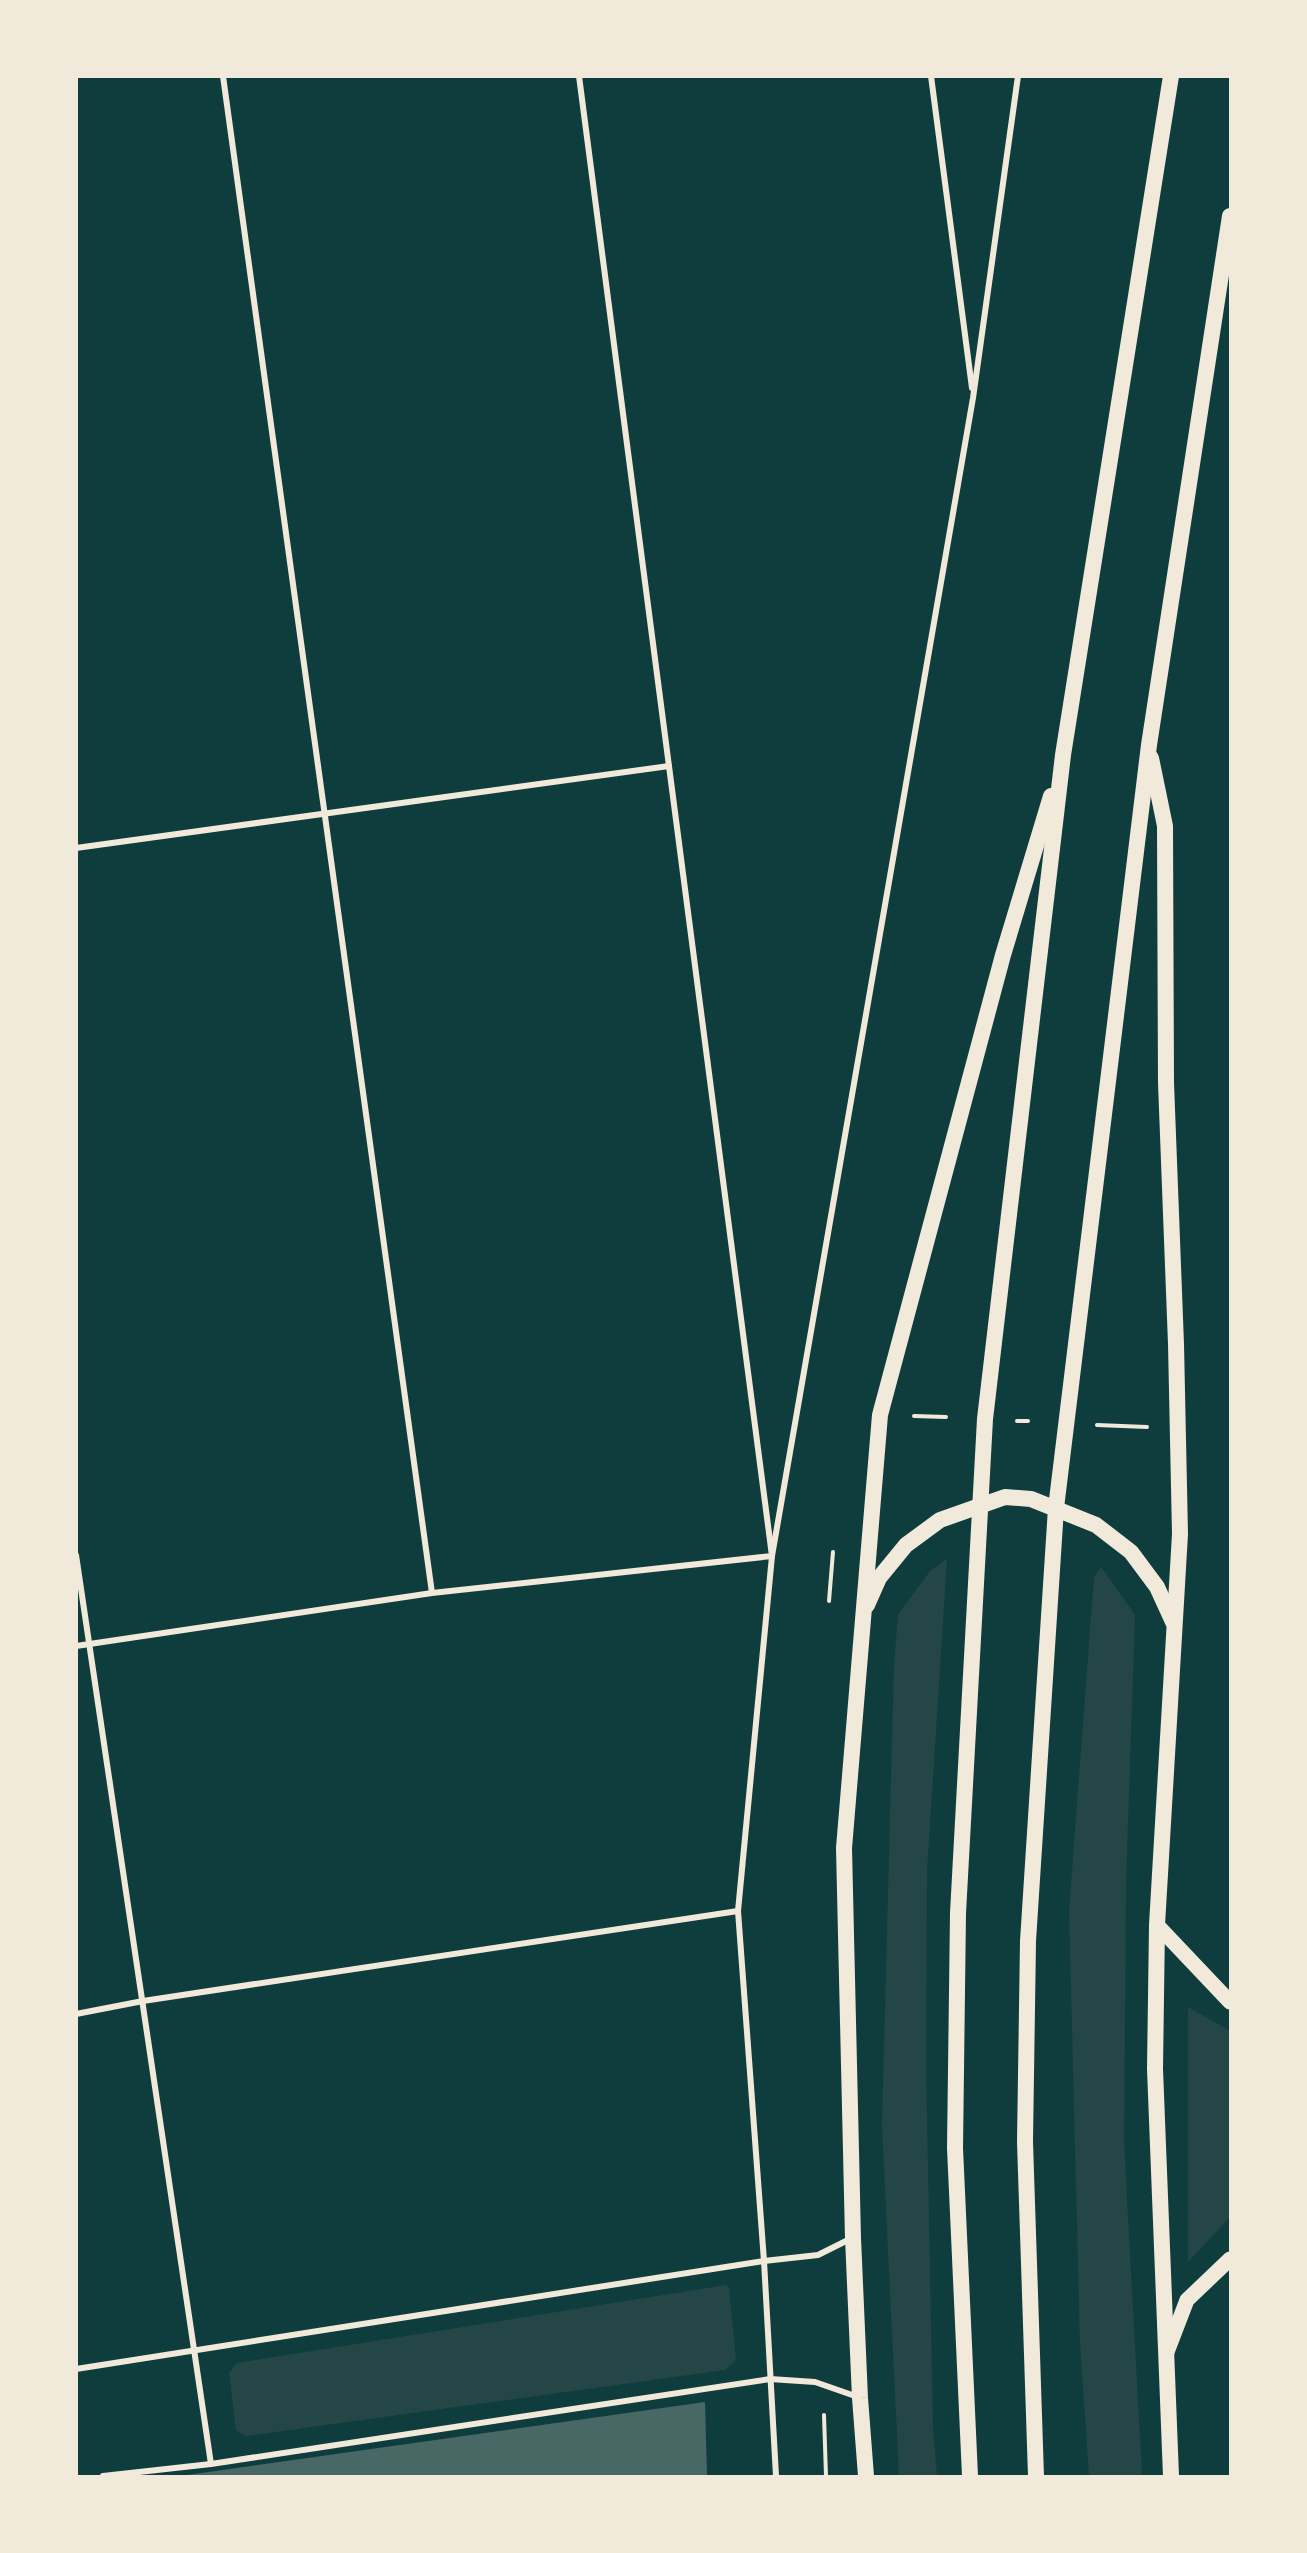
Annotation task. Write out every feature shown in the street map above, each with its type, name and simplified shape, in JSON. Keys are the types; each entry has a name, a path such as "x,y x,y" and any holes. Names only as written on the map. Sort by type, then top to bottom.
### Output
{"highway":[{"path":"970,2476 955,2148 958,1913 985,1419 1063,755 1171,76"},
{"path":"1036,2476 1025,2142 1028,1953 1056,1508 1149,745 1230,216"},
{"path":"1149,745 1165,826 1166,1083 1176,1344 1180,1534 1156,1925 1155,2069 1171,2476"},
{"path":"866,2476 853,2238 844,1848 880,1415 1003,955 1063,755"},
{"path":"862,1617 879,1578 906,1545 940,1520 1005,1497 1031,1499 1096,1525 1131,1552 1157,1587 1175,1626"}],"main road":[{"path":"1156,1925 1230,2002"},
{"path":"1167,2352 1187,2300 1230,2259"}],"street":[{"path":"223,76 432,1593"},
{"path":"579,76 772,1556"},
{"path":"931,76 973,398"},
{"path":"776,2476 764,2261 738,1911 772,1556 973,398 1018,76"},
{"path":"76,848 669,766"},
{"path":"76,1555 211,2464"},
{"path":"76,1646 432,1593 772,1556"},
{"path":"76,2014 143,2001 738,1911"},
{"path":"76,2369 764,2261 818,2255 853,2238"},
{"path":"103,2476 211,2464 770,2379 815,2382 860,2398"}],"path":[{"path":"903,1416 946,1417"},
{"path":"1088,1424 1147,1427"}],"shaded area":[{"path":"947,1559 927,1871 926,2067 933,2428 937,2476 899,2476 882,2126 894,1664 898,1615 930,1571"},
{"path":"1101,1567 1135,1615 1126,1883 1124,2142 1142,2476 1089,2476 1080,2343 1069,1911 1094,1577"},
{"path":"1188,2007 1230,2031 1230,2217 1188,2262"},
{"path":"726,2285 729,2288 736,2360 725,2370 246,2436 236,2430 229,2373 237,2363"}],"building":[{"path":"705,2402 707,2476 187,2476 187,2475"}]}
